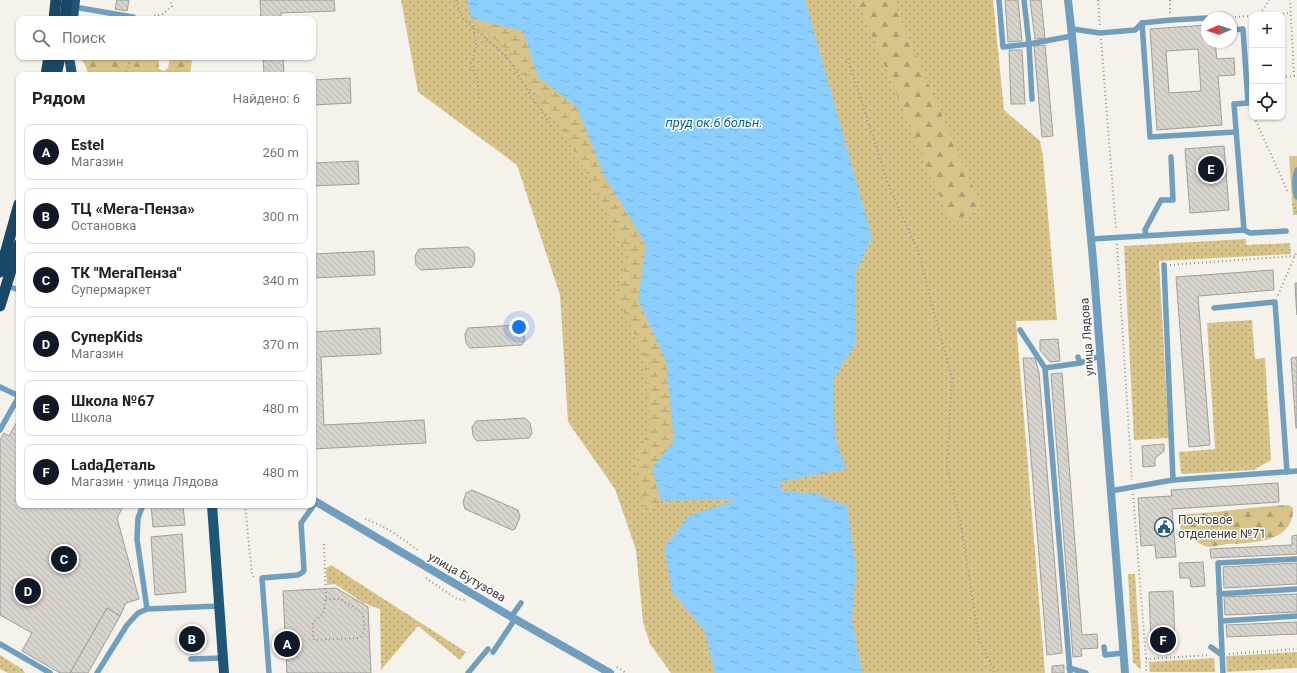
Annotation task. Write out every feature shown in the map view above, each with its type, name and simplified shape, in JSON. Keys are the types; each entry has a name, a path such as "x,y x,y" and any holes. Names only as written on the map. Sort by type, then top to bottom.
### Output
{"highway":[{"path":"54,16 56,0"},
{"path":"66,16 72,2"},
{"path":"46,72 48,60"},
{"path":"57,72 59,60"},
{"path":"0,272 16,230"},
{"path":"0,306 16,259"}],"main road":[{"path":"72,2 73,16"},
{"path":"69,60 71,72"},
{"path":"212,508 224,673"}],"street":[{"name":"улица Лядова","path":"1068,0 1100,356 1124,673"},
{"name":"улица Бутузова","path":"316,502 513,618 610,673"}],"lane":[{"path":"999,0 1003,47 1029,44 1072,33 1100,33 1135,30 1142,23 1201,18"},
{"path":"1024,0 1029,44 1032,99"},
{"path":"72,2 128,16"},
{"path":"1142,23 1150,137 1235,132"},
{"path":"1237,30 1243,29 1248,103 1234,104 1235,132 1244,230"},
{"path":"1146,236 1146,230 1161,200 1173,200 1171,157"},
{"path":"1297,170 1295,176 1295,193 1297,197"},
{"path":"1090,240 1244,230 1250,233 1286,231"},
{"path":"1164,265 1173,480"},
{"path":"7,286 16,289"},
{"path":"1214,308 1275,302 1287,472"},
{"path":"1020,330 1045,368 1070,670 1086,673"},
{"path":"1045,368 1080,363 1100,356"},
{"path":"1078,357 1080,363"},
{"path":"0,387 16,395"},
{"path":"0,430 16,401"},
{"path":"1110,491 1173,480 1297,471"},
{"path":"142,508 138,518 137,539 147,609"},
{"path":"269,673 262,578 298,574 303,572 301,524 311,508"},
{"path":"1223,673 1218,563 1297,559"},
{"path":"1219,594 1297,589"},
{"path":"468,673 491,650 513,618 521,603"},
{"path":"98,673 127,625 138,613 147,609 219,606"},
{"path":"1221,621 1297,616"},
{"path":"0,644 50,673"},
{"path":"1104,647 1104,655 1123,653"},
{"path":"1211,647 1222,655"},
{"path":"192,659 223,658"}],"path":[{"path":"155,16 164,14 172,6 170,0"},
{"path":"456,0 462,18 507,57 552,126"},
{"path":"1098,0 1117,238 1146,673"},
{"path":"1170,0 1170,20"},
{"path":"1262,12 1269,0"},
{"path":"1285,77 1294,76 1290,0"},
{"path":"1285,13 1290,13"},
{"path":"1237,17 1249,16"},
{"path":"473,28 477,46 471,64 478,83 479,101"},
{"path":"848,59 888,184 919,253 952,378 947,468 960,518 979,640 993,667 994,673"},
{"path":"126,72 130,60"},
{"path":"1255,120 1288,193"},
{"path":"1291,200 1297,214"},
{"path":"1275,302 1297,251"},
{"path":"1164,265 1295,256"},
{"path":"245,508 252,575 254,578 262,578"},
{"path":"363,519 373,522 397,535 419,551 418,554"},
{"path":"324,544 326,599 323,614 313,623 314,640 358,638 362,635 364,632 363,614 340,599 326,599"}],"green space":[{"path":"401,0 993,0 1004,110 1040,141 1043,156 1057,320 1016,321 1045,673 671,673 650,644 643,622 636,550 615,489 568,422 560,295 517,165 418,92"},
{"path":"857,0 892,0 982,208 951,222"},
{"path":"471,18 523,31 538,77 577,107 604,175 646,246 638,300 666,361 674,441 652,468 661,501 647,516 636,473 638,453 649,429 644,356 618,298 627,252 560,126 539,100 507,50"},
{"path":"82,60 158,60 159,69 164,71 168,68 169,60 192,60 190,72 87,72"},
{"path":"1289,156 1297,156 1297,215 1293,215"},
{"path":"1246,239 1246,245 1290,243 1291,254 1159,261 1169,438 1134,440 1124,246"},
{"path":"1252,320 1255,359 1265,358 1271,460 1254,470 1181,474 1179,452 1215,449 1207,323"},
{"path":"1289,505 1293,508 1291,520 1287,528 1279,535 1270,539 1207,547 1181,532 1180,517 1182,514"},
{"path":"331,565 466,652 460,660 418,626 381,670 380,609 363,603 335,584 327,585 326,568"},
{"path":"1128,574 1135,574 1141,670 1133,662"},
{"path":"1297,652 1297,668 1227,672 1226,656"},
{"path":"0,655 22,669 25,673 8,673 0,669"},
{"path":"1214,658 1215,672 1150,672 1149,662"}],"water":[{"name":"пруд ок.6 больн.","path":"467,0 805,0 872,237 855,274 856,343 833,380 835,437 846,469 779,482 783,491 817,494 847,506 856,570 852,620 862,673 715,673 704,630 672,592 664,548 688,516 739,499 661,501 652,468 674,441 666,361 638,300 646,245 604,175 577,107 538,77 523,31 471,18"}],"building":[{"path":"117,0 129,0 127,11 115,9"},
{"path":"260,0 334,0 335,11 281,13 281,16 261,16"},
{"path":"1005,0 1018,0 1022,41 1008,42"},
{"path":"1030,0 1041,0 1045,38 1035,39"},
{"path":"1201,25 1201,48 1216,48 1217,59 1234,58 1235,75 1218,76 1222,125 1157,130 1150,29","holes":["1198,49 1201,91 1169,93 1166,51"]},
{"path":"1045,45 1053,136 1042,137 1034,46"},
{"path":"1009,50 1022,50 1025,104 1011,104"},
{"path":"263,60 283,60 284,72 264,72"},
{"path":"350,78 351,103 316,105 316,80"},
{"path":"1224,146 1229,210 1190,213 1185,149"},
{"path":"358,161 359,184 316,186 316,163"},
{"path":"468,247 474,252 475,261 472,267 421,270 416,265 415,256 419,249"},
{"path":"374,251 375,275 316,278 316,254"},
{"path":"1273,270 1274,290 1198,296 1210,445 1189,447 1176,277"},
{"path":"1295,283 1297,283 1297,315 1296,302"},
{"path":"518,325 523,330 525,340 522,345 470,348 466,343 465,334 468,328"},
{"path":"380,328 381,354 321,357 324,425 424,420 426,443 316,449 316,332"},
{"path":"1058,339 1060,361 1050,362 1040,350 1040,340"},
{"path":"1297,357 1297,428 1296,428 1291,358"},
{"path":"1023,358 1035,358 1039,373 1062,653 1047,655"},
{"path":"1062,373 1082,635 1097,634 1098,648 1081,649 1082,656 1073,657 1051,374"},
{"path":"525,418 530,423 532,433 529,438 477,441 473,436 472,427 476,421"},
{"path":"16,423 16,508 122,508 117,518 139,599 126,603 120,616 107,608 70,673 60,673 22,651 32,633 0,615 0,440 4,433 9,436"},
{"path":"1164,444 1164,451 1155,458 1155,466 1143,467 1142,446"},
{"path":"1278,483 1279,502 1172,509 1176,557 1156,558 1155,545 1141,546 1138,498 1172,496 1171,490"},
{"path":"472,490 518,510 520,517 515,529 512,530 465,509 463,502 466,493"},
{"path":"151,508 183,508 185,525 153,527"},
{"path":"182,534 186,592 155,595 151,537"},
{"path":"1297,535 1297,554 1211,558 1210,549 1292,545 1292,536"},
{"path":"1203,562 1205,586 1191,587 1190,578 1180,578 1179,563"},
{"path":"1297,563 1297,584 1224,588 1223,567"},
{"path":"336,588 368,607 371,673 287,673 283,591"},
{"path":"1173,591 1175,639 1151,641 1149,592"},
{"path":"1297,594 1297,612 1225,615 1224,597"},
{"path":"107,608 120,616 88,673 70,673"},
{"path":"1297,622 1297,634 1227,637 1226,625"},
{"path":"1064,665 1064,673 1052,673 1052,666"}],"place":[{"name":"Школа №67","path":"1211,169"},
{"name":"Почтовое отделение №71","path":"1164,527"},
{"name":"ТК \"МегаПенза\"","path":"64,559"},
{"name":"СуперKids","path":"28,591"},
{"name":"ТЦ «Мега-Пенза»","path":"192,639"},
{"name":"LadaДеталь","path":"1163,640"},
{"name":"Estel","path":"287,644"}]}
